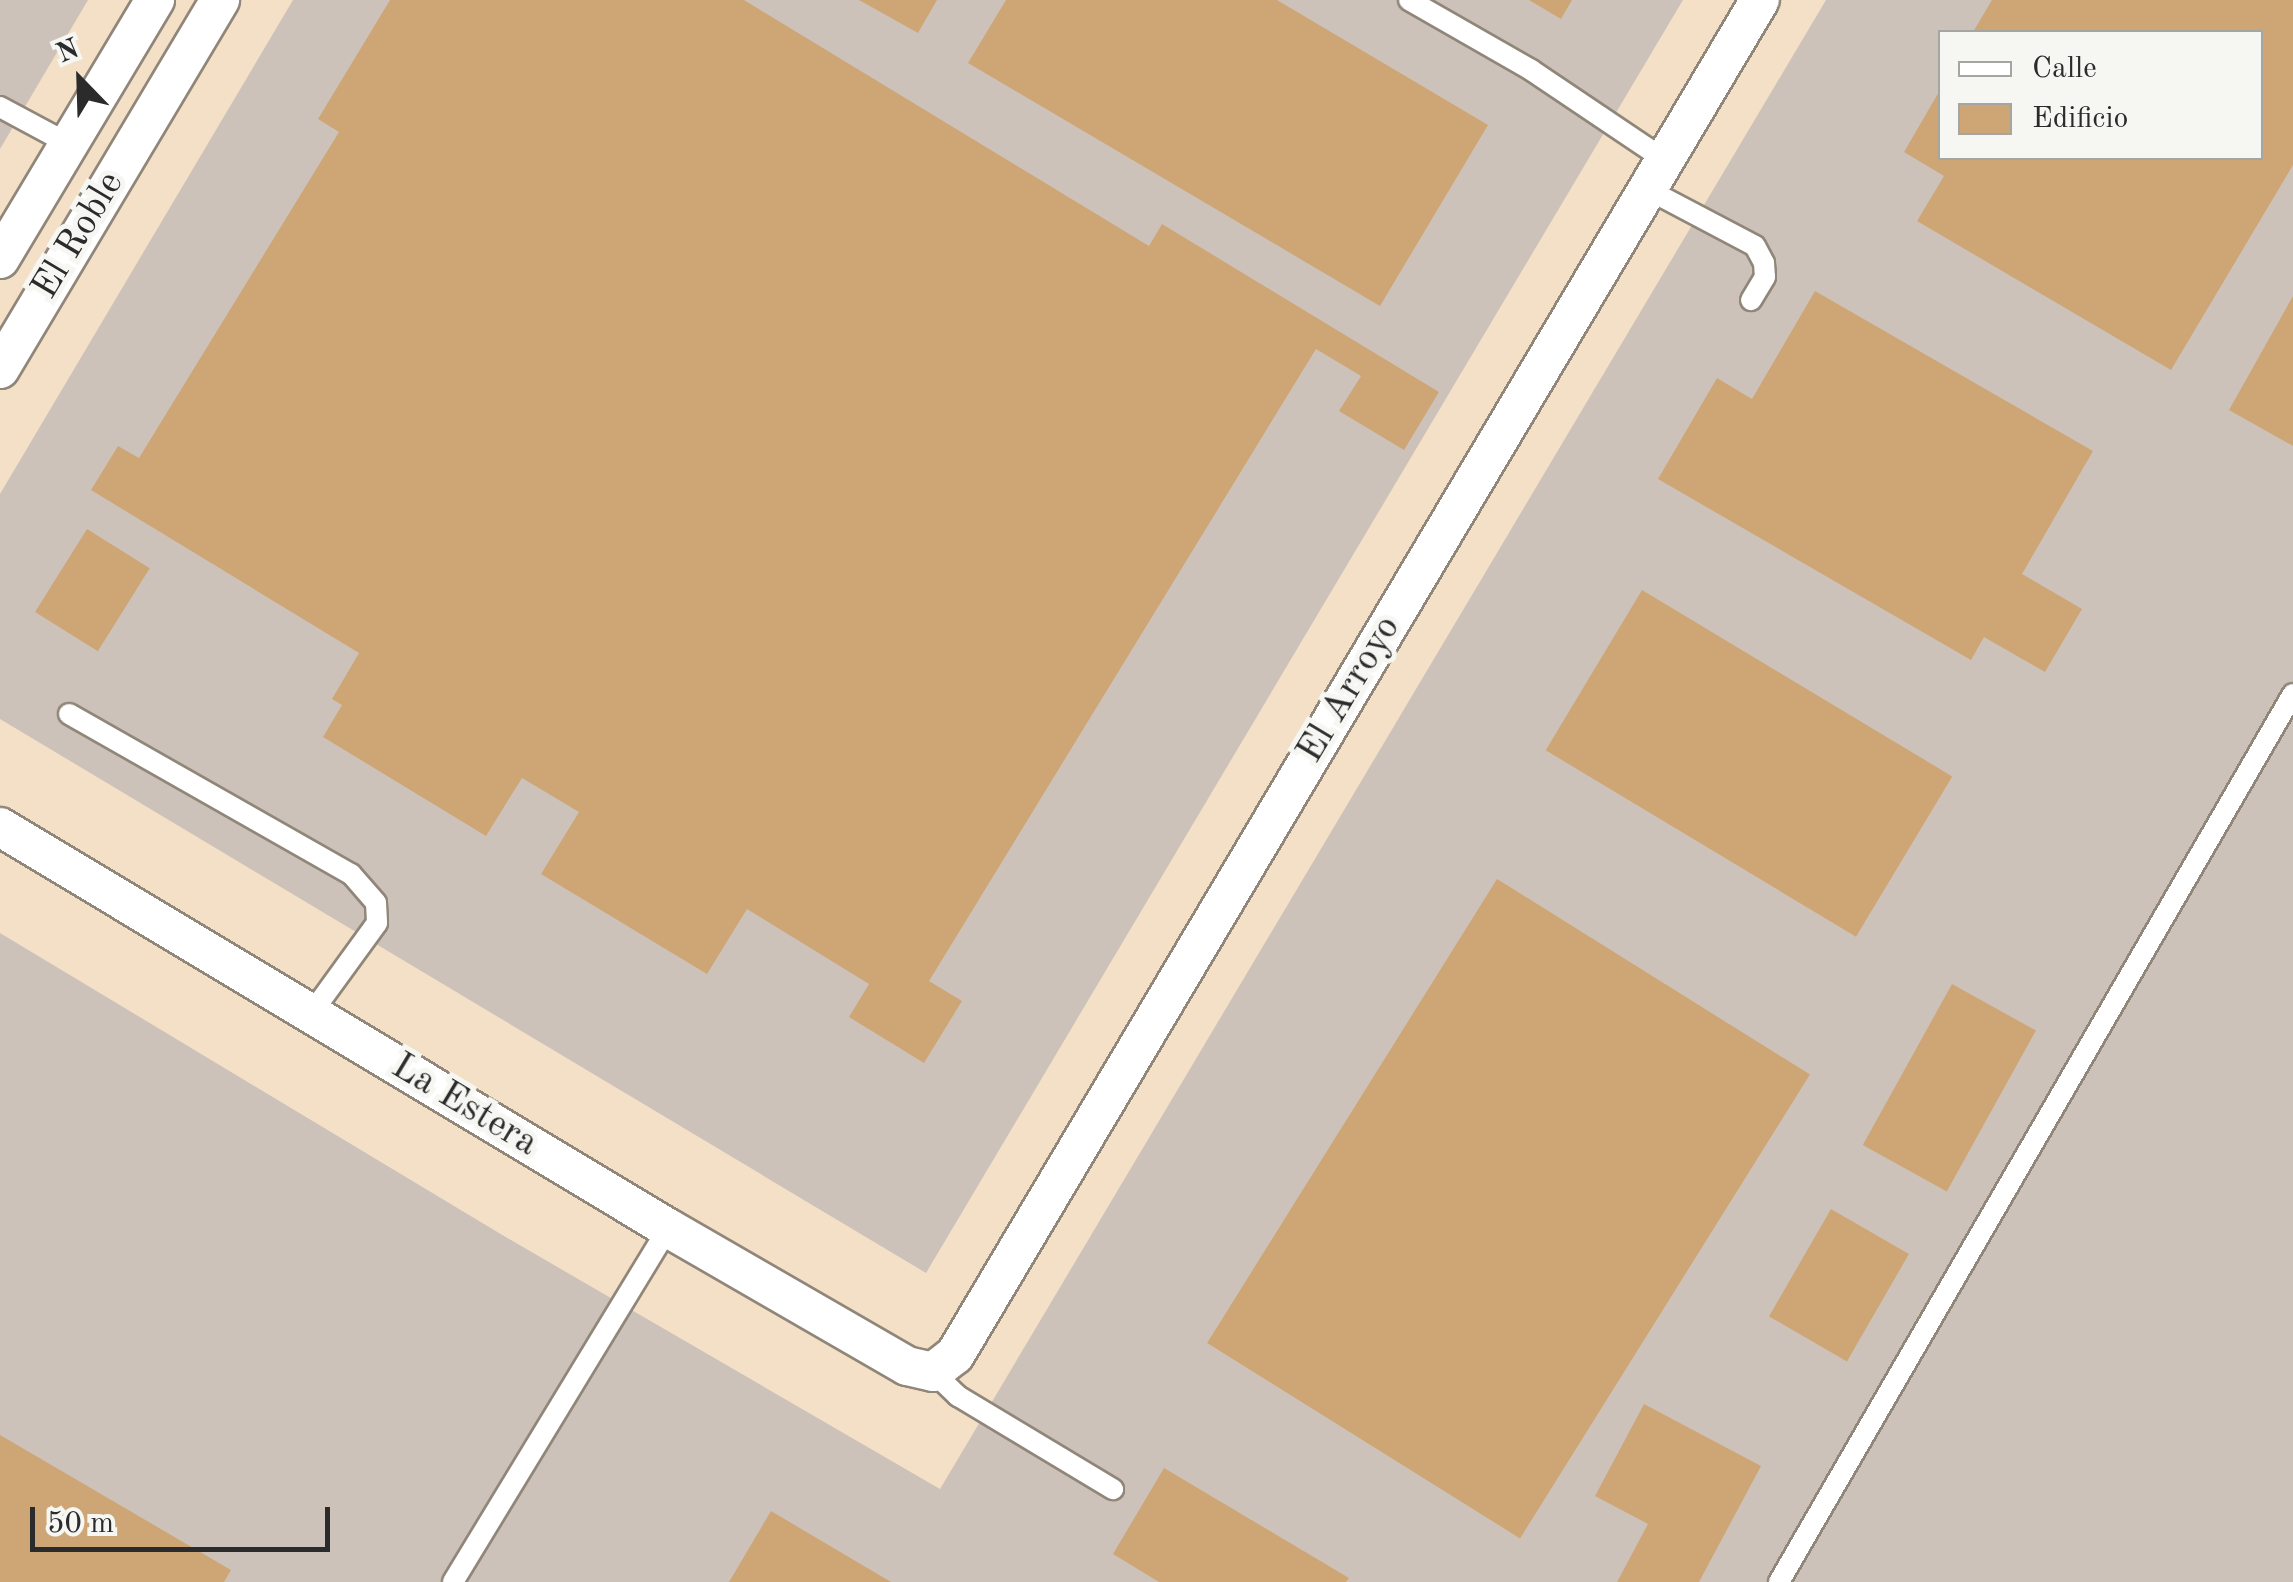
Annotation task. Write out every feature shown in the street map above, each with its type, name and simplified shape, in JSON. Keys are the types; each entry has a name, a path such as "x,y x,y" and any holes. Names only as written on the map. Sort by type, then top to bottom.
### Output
{"street":[{"name":"El Roble","path":"0,259 155,0"},
{"name":"El Roble","path":"0,369 220,0"},
{"name":"El Arroyo","path":"934,1372 955,1355 1760,0"},
{"name":"La Estera","path":"0,827 668,1228 907,1366 934,1372"}],"lane":[{"path":"1409,0 1530,70 1656,174 1755,246 1764,263 1764,277 1751,300"},
{"path":"0,107 69,144"},
{"path":"1779,1582 2293,694"},
{"path":"69,714 351,874 376,903 377,922 311,1014"},
{"path":"454,1582 668,1228"},
{"path":"934,1372 958,1396 1112,1488"}],"shaded area":[{"path":"0,0 88,0 0,149"},
{"path":"293,0 1683,0 926,1273 0,719 0,494"},
{"path":"1826,0 2293,0 2293,1582 0,1582 0,933 504,1236 940,1489"}],"building":[{"path":"390,0 744,0 1149,246 1162,224 1439,392 1404,450 1339,411 1361,376 1316,349 929,981 962,1001 924,1063 849,1017 869,984 747,909 707,974 541,874 579,812 522,778 486,836 323,737 342,705 332,699 359,653 91,490 118,446 139,458 339,132 318,119"},
{"path":"859,0 937,0 918,33"},
{"path":"1006,0 1277,0 1488,125 1380,306 968,63"},
{"path":"1529,0 1572,0 1561,19"},
{"path":"1992,0 2293,0 2293,165 2171,370 1917,221 1944,176 1904,152 1938,93 1938,160 2263,160 2263,30 1974,30"},
{"path":"1815,291 2093,451 2022,574 2082,609 2045,672 1984,637 1971,660 1658,479 1717,378 1752,399"},
{"path":"2293,296 2293,446 2229,410"},
{"path":"87,529 150,568 98,651 35,612"},
{"path":"1642,590 1952,776 1856,937 1546,750"},
{"path":"1497,879 1810,1075 1520,1538 1207,1343"},
{"path":"1952,984 2036,1031 1947,1191 1863,1145"},
{"path":"1831,1209 1909,1254 1847,1361 1769,1316"},
{"path":"1644,1404 1761,1466 1699,1582 1617,1582 1648,1524 1595,1496"},
{"path":"0,1435 231,1570 224,1582 0,1582"},
{"path":"1164,1468 1349,1578 1346,1582 1159,1582 1113,1554"},
{"path":"771,1511 891,1582 729,1582"}]}
